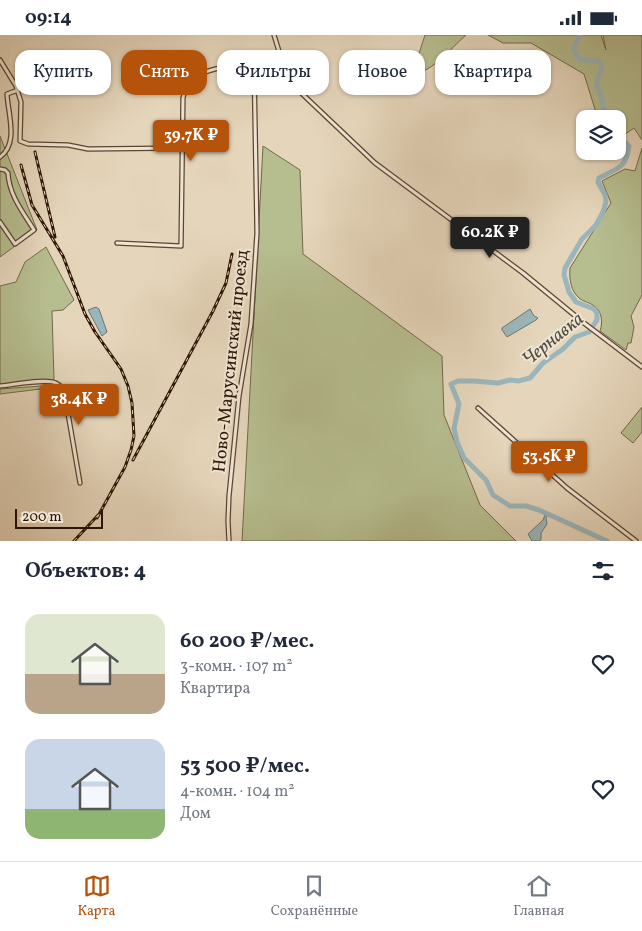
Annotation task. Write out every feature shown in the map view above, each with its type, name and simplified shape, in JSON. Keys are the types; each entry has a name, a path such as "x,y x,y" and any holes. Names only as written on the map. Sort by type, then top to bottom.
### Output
{"street":[{"path":"274,35 279,50"},
{"path":"0,60 15,83"},
{"path":"117,243 181,246 184,90 202,73 217,69"},
{"path":"0,157 5,154 10,146 11,121 7,94 15,92"},
{"path":"19,95 21,102 20,141 25,143 68,145 88,149 182,148"},
{"name":"Ново-Марусинский проезд","path":"229,541 229,496 239,396 251,324 257,233 255,95"},
{"path":"302,95 375,163 518,269 642,367"},
{"path":"0,169 8,173 8,181 13,196 34,230 15,244 0,222"},
{"path":"0,386 55,382 61,387 65,396 80,483"},
{"path":"478,407 567,488 636,541"}],"green space":[{"path":"425,35 466,35 451,50 435,50 435,64 425,70 425,50 420,50"},
{"path":"488,35 601,35 606,50 603,35 642,35 642,140 634,128 626,134 626,110 595,110 584,74 551,55 551,50 543,50 531,43 503,43"},
{"path":"0,136 37,230 0,257"},
{"path":"263,146 300,170 303,254 442,356 444,415 480,505 516,541 242,541"},
{"path":"642,148 642,295 631,316 634,327 631,343 628,343 626,350 600,331 602,320 600,314 597,308 581,299 574,292 570,280 570,268 611,203 602,181 625,169 635,171"},
{"path":"46,247 74,300 63,310 52,311 54,380 0,385 0,286 16,282 25,262"},
{"path":"41,386 41,389 0,394 0,389"},
{"path":"642,407 642,432 633,443 621,433"}],"water":[{"path":"96,307 99,309 107,332 102,336 88,310"},
{"path":"530,309 534,316 538,318 507,337 502,328"},
{"path":"545,515 547,516 547,524 541,533 540,541 532,541 528,534 543,520"}],"waterway":[{"name":"Чернавка","path":"580,35 574,47 577,56 580,60 598,61 601,64 602,68 597,86 604,110"},
{"name":"Чернавка","path":"626,143 629,146 626,159"},
{"name":"Чернавка","path":"607,541 539,510 526,506 510,506 493,495 486,480 464,458 457,442 454,428 459,404 451,384 458,381 498,383 530,378 543,363 563,349 575,337 589,332 597,320 597,313 594,309 576,302 569,292 564,275 565,268 582,239 596,225 603,212 606,202 605,195 598,182 599,178 620,167 625,160"}],"railway":[{"path":"35,152 55,237"},
{"path":"21,165 32,205 63,256 85,314 121,369 132,403 134,436 131,450 125,467 97,518"},
{"path":"133,460 213,311 226,283 232,254"},
{"path":"74,541 100,513"}]}
